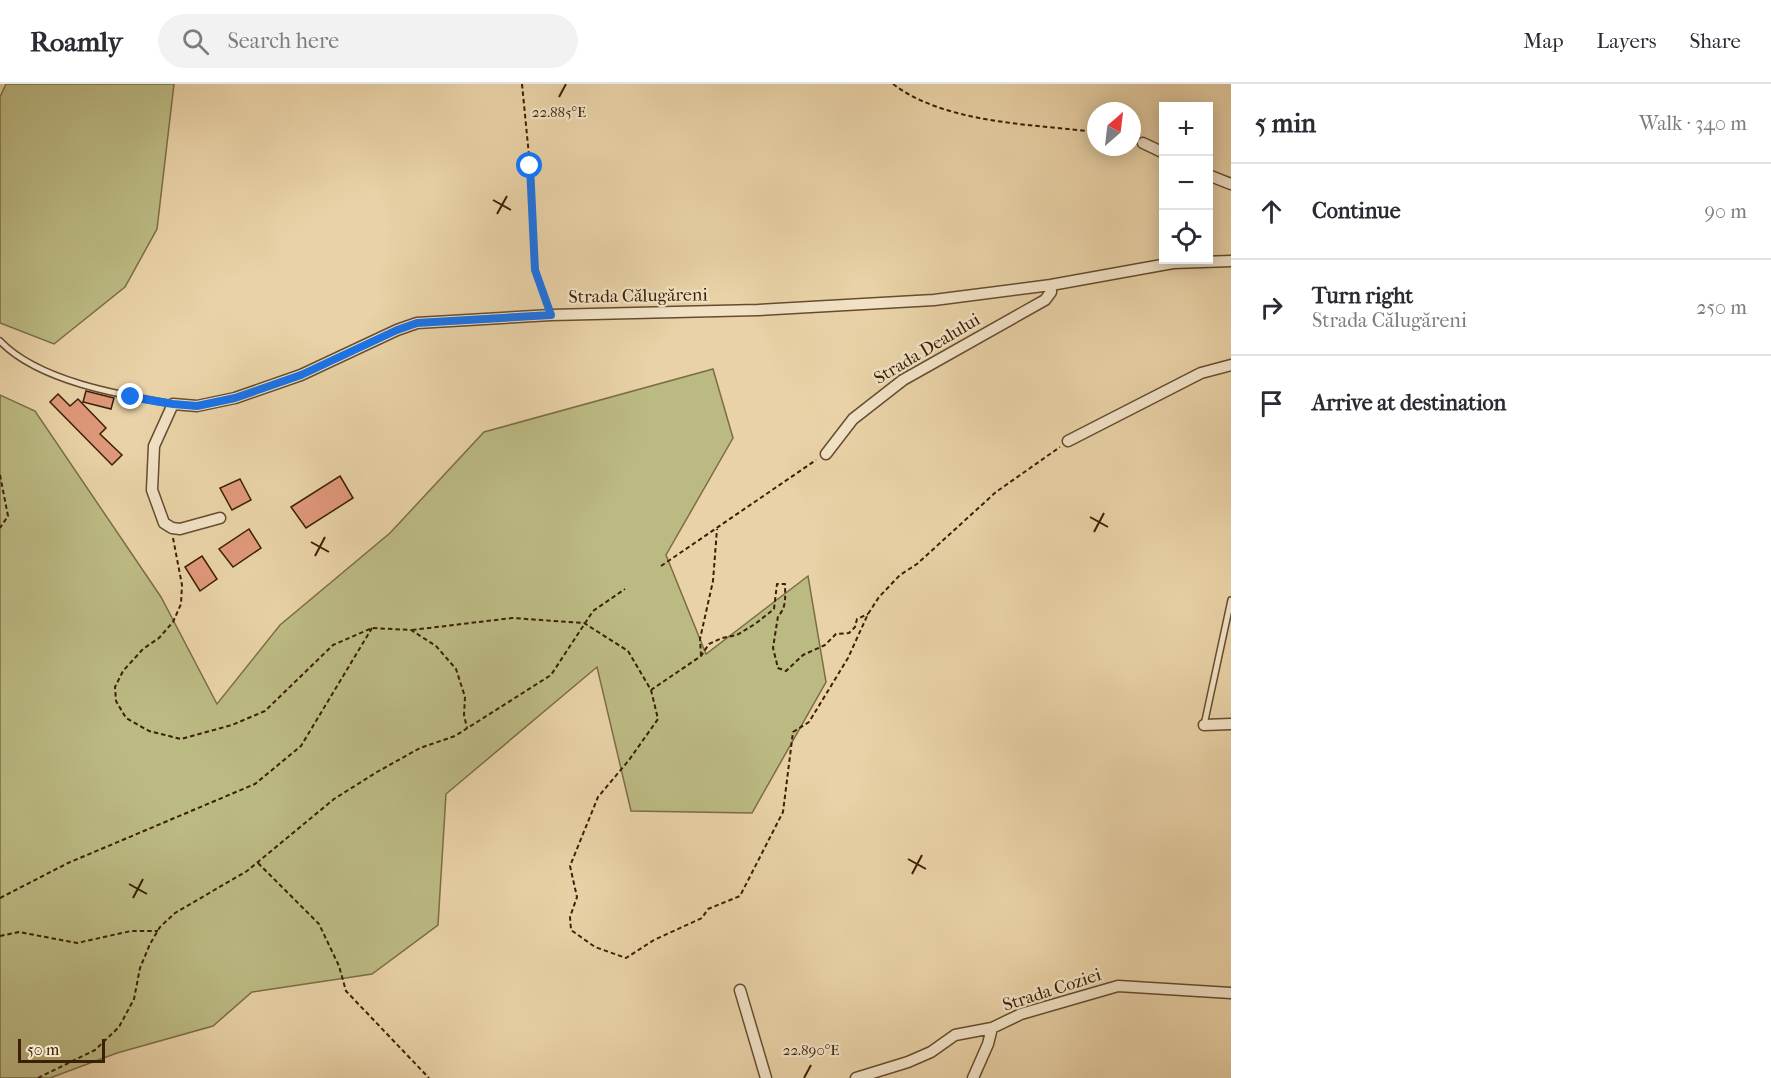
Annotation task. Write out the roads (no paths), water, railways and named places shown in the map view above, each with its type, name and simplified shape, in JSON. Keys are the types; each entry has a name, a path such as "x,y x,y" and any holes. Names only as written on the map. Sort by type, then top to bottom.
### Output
{"street":[{"path":"1143,143 1159,151"},
{"path":"1213,176 1231,184"},
{"name":"Strada Călugăreni","path":"173,404 197,406 235,398 301,375 417,323 551,315 858,305 934,300 1051,285 1173,263 1231,261"},
{"name":"Strada Dealului","path":"826,454 853,419 871,403 903,380 1045,300 1051,292 1051,285"},
{"path":"1068,441 1201,373 1231,365"},
{"path":"173,404 154,446 152,490 164,523 172,528 180,529 220,518"},
{"path":"1204,725 1231,724"},
{"name":"Strada Coziei","path":"856,1078 908,1062 931,1052 956,1035 992,1028 1021,1014 1118,986 1231,993"},
{"path":"740,990 766,1078"},
{"name":"Strada Coziei","path":"973,1078 988,1044 992,1028"}],"lane":[{"name":"Strada Călugăreni","path":"0,341 11,353 57,377 131,397 173,404"},
{"path":"1204,725 1231,600"}]}
